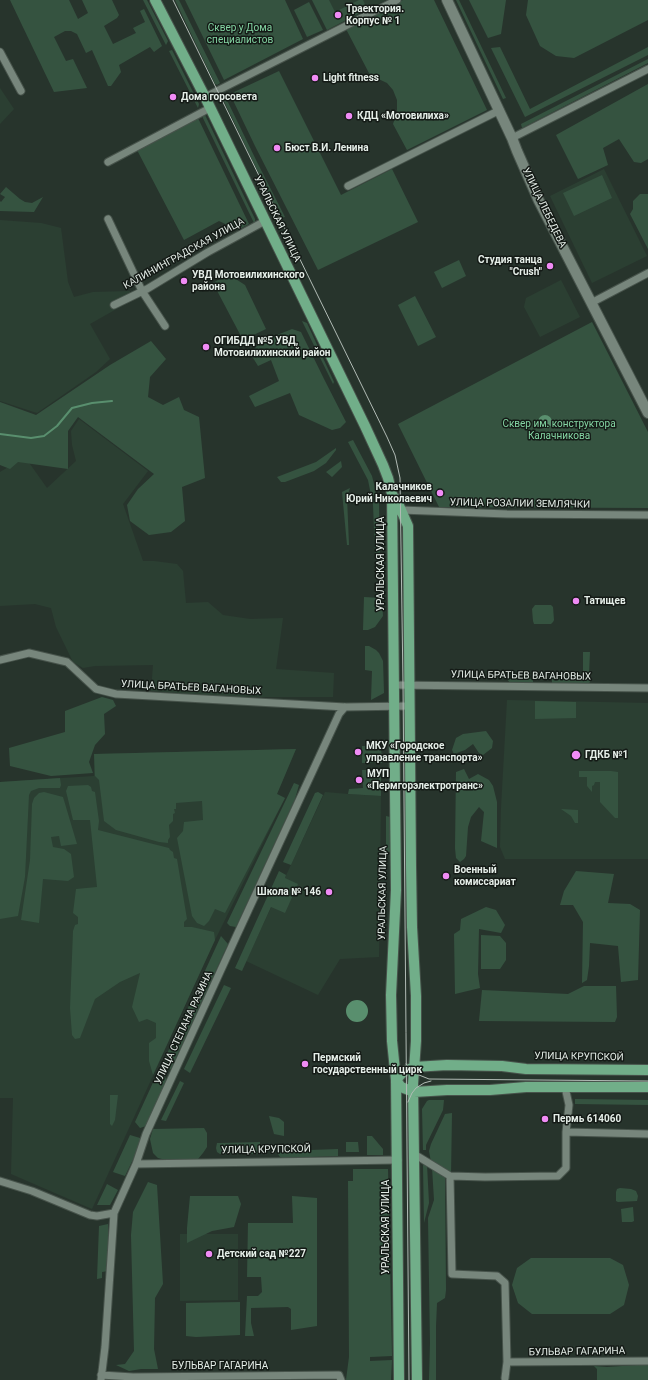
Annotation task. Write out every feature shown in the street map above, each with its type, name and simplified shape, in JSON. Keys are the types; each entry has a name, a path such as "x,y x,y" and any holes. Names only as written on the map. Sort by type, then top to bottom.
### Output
{"main road":[{"name":"УРАЛЬСКАЯ УЛИЦА","path":"155,0 265,221 383,465 392,494 397,500 394,685 396,890 391,994 392,1041 396,1080 398,1160 399,1377"},
{"name":"УРАЛЬСКАЯ УЛИЦА","path":"397,513 408,526 412,919 416,1004 414,1154 417,1377"},
{"name":"УЛИЦА КРУПСКОЙ","path":"414,1067 447,1065 502,1066 526,1069 648,1070"},
{"path":"414,1067 403,1072 396,1080 401,1087 414,1092 490,1090 526,1087 648,1087"}],"street":[{"path":"204,97 397,0"},
{"name":"УЛИЦА ЛЕБЕДЕВА","path":"447,0 500,110 534,190 648,413"},
{"path":"0,52 21,91"},
{"path":"512,138 648,69"},
{"path":"108,162 210,108"},
{"path":"348,186 500,110"},
{"path":"108,219 142,291 165,326"},
{"name":"КАЛИНИНГРАДСКАЯ УЛИЦА","path":"114,305 142,291 208,252 265,221"},
{"path":"591,303 648,273"},
{"name":"УЛИЦА РОЗАЛИИ ЗЕМЛЯЧКИ","path":"397,513 648,515"},
{"name":"УЛИЦА БРАТЬЕВ ВАГАНОВЫХ","path":"0,660 29,653 67,662 96,689 116,694 345,706 394,706"},
{"name":"УЛИЦА БРАТЬЕВ ВАГАНОВЫХ","path":"394,685 648,688"},
{"name":"УЛИЦА СТЕПАНА РАЗИНА","path":"101,1378 114,1213 136,1164 146,1134 339,714 345,706"},
{"path":"394,706 409,706"},
{"path":"414,1154 450,1176 558,1176 566,1168 566,1132 569,1104 565,1087"},
{"path":"566,1132 648,1134"},
{"name":"УЛИЦА КРУПСКОЙ","path":"136,1164 398,1160"},
{"path":"450,1176 452,1274 497,1276 505,1284 507,1362 505,1378"},
{"path":"0,1181 32,1191 90,1215 97,1216 114,1213"},
{"name":"БУЛЬВАР ГАГАРИНА","path":"507,1362 648,1361"},
{"name":"БУЛЬВАР ГАГАРИНА","path":"101,1378 338,1375 341,1380"}],"shaded area":[{"name":"Траектория. Корпус № 1","path":"312,0 386,0 327,30"},
{"path":"0,88 14,109 0,124"},
{"path":"604,169 647,256 592,283 550,196"},
{"path":"0,220 41,223 61,228 68,282 74,297 93,292 130,291 127,303 90,324 110,359 96,372 37,413 0,401"},
{"path":"561,280 580,317 540,337 524,307 526,298"},
{"path":"542,415 548,415 552,419 552,425 548,429 542,429 538,425 538,419"},
{"path":"79,419 148,471 123,504 143,561 177,564 183,571 186,603 208,602 223,615 250,619 283,618 276,669 334,673 333,697 230,697 151,691 153,665 95,666 83,668 73,662 56,627 51,608 35,604 0,606 0,472 25,457 47,488 76,461 72,445 71,431"},
{"name":"ГДКБ №1","path":"507,700 648,703 648,859 505,859 500,847"},
{"path":"296,749 277,794 285,798 215,940 92,1209 11,1174 13,1098 0,1098 0,782 94,776 94,754"},
{"name":"Школа № 146","path":"325,792 381,796 379,957 340,959 318,995 246,961"},
{"path":"357,1000 365,1003 368,1011 365,1019 357,1022 349,1019 346,1011 349,1003"},
{"name":"Детский сад №227","path":"180,1234 238,1234 238,1300 180,1301"}],"green space":[{"path":"10,0 69,0 78,19 88,13 82,0 112,0 119,15 117,18 104,26 113,44 136,33 133,28 145,22 140,11 144,9 162,46 154,52 150,47 119,65 121,72 111,86 108,86 92,50 86,53 77,34 71,31 65,31 54,37 66,61 73,59 87,88 54,92"},
{"path":"143,0 147,0 168,41 166,45"},
{"path":"175,0 179,0 220,83 217,85 215,84"},
{"name":"Сквер у Дома специалистов","path":"185,0 285,0 303,39 224,80"},
{"name":"Траектория. Корпус № 1","path":"312,0 329,0 335,12 359,0 363,0 367,9 327,30"},
{"path":"403,0 434,0 487,110 407,150 393,124 397,112 397,100 393,90 387,83 370,75 346,29"},
{"path":"456,0 459,0 506,98 503,99"},
{"path":"469,0 506,0 501,34 488,38"},
{"path":"528,0 648,0 648,20 574,58 556,56 540,46 526,15"},
{"path":"309,2 323,30 307,37 294,10"},
{"path":"500,47 530,109 648,47 648,55 525,117 491,48"},
{"path":"172,50 199,104 198,108 169,51"},
{"path":"648,59 648,63 522,128 521,124"},
{"path":"279,71 341,195 392,169 418,222 318,270 230,94"},
{"path":"648,84 648,159 641,163 634,162 619,139 603,148 608,165 578,179 556,135"},
{"path":"224,94 285,217 281,218 255,166 221,95"},
{"path":"201,114 205,115 255,219 255,223 254,223"},
{"path":"197,116 249,224 238,230 219,221 184,240 137,150 142,145"},
{"path":"602,175 612,198 574,216 563,193"},
{"path":"6,187 25,202 32,203 43,197 34,212 0,211 0,201 1,202 5,197 0,194"},
{"path":"640,194 648,194 648,249 630,214 633,209 633,201"},
{"path":"459,260 466,276 442,288 434,272"},
{"path":"228,274 245,285 266,329 243,340 213,283"},
{"path":"415,296 436,337 418,346 398,305"},
{"path":"302,321 307,323 334,382 333,384"},
{"name":"Сквер им. конструктора Калачникова","path":"592,322 648,432 648,508 439,507 398,424"},
{"path":"292,329 301,332 346,422 340,428 332,430 299,415 290,393 255,407 249,396 279,381 271,360 258,366 250,353 262,341"},
{"path":"151,341 166,359 150,377 148,397 163,405 179,397 184,410 199,417 205,478 182,487 185,521 171,532 149,535 130,521 127,505 138,489 154,474 78,417 68,431 68,469 18,462 10,469 0,465 0,402 36,415 110,365"},
{"path":"353,440 372,476 379,504 380,555 375,554 373,505 368,480 348,442"},
{"path":"336,448 326,463 314,471 285,482 281,482 277,477 316,462"},
{"path":"341,461 342,467 332,477 326,472"},
{"path":"350,488 347,497 349,545 347,545 342,492"},
{"path":"364,597 382,598 383,616 375,627 368,630 363,630"},
{"path":"535,605 551,605 553,607 554,620 551,624 534,624 532,609"},
{"path":"365,646 369,646 376,650 383,661 384,693 371,700 372,671 365,670"},
{"path":"583,652 590,652 589,675 583,675"},
{"path":"507,679 533,679 533,684 510,683"},
{"path":"552,679 591,679 589,684 552,684"},
{"path":"102,697 113,700 116,706 104,714 105,734 95,745 89,762 93,773 51,776 10,766 9,748 65,732 65,711"},
{"path":"535,701 576,702 576,718 535,719"},
{"path":"486,731 493,741 492,748 483,755 479,753 473,744 465,750 454,754 452,750 456,738 463,734"},
{"path":"362,746 381,746 382,763 362,763"},
{"path":"296,749 277,794 285,798 225,913 215,909 209,921 204,926 197,923 192,916 177,838 183,831 184,822 203,820 202,801 176,803 173,821 169,825 170,837 168,843 159,842 116,830 104,821 99,780 95,776 94,754"},
{"path":"464,769 469,779 478,774 489,780 493,786 497,802 497,848 481,841 484,812 479,807 471,817 468,827 466,856 460,862 456,858 455,848 456,772"},
{"path":"362,770 381,770 381,796 348,794 349,789 363,788"},
{"path":"579,771 618,772 618,818 615,818 600,802 600,782 595,782 592,786 592,792 587,786 587,777 579,777"},
{"path":"60,778 60,788 39,788 31,791 29,795 25,877 18,916 0,919 0,782"},
{"path":"294,783 299,785 295,799 236,927 230,926 227,923"},
{"path":"88,785 91,787 92,791 95,792 99,821 98,830 169,848 173,852 174,858 177,859 187,919 184,922 184,927 192,927 214,932 215,940 153,1075 149,1061 149,1043 156,1038 156,1023 147,1019 139,1022 132,1007 140,973 120,982 95,999 80,1038 75,1039 72,1035 70,1008 73,931 75,925 78,924 78,917 73,913 76,889 97,887 90,820 73,820 66,791 68,786"},
{"path":"44,792 63,797 77,844 61,846 59,836 51,837 53,847 64,849 71,854 74,877 68,881 43,879 39,923 21,920 30,860 32,804 34,798 39,793"},
{"path":"318,792 323,795 291,865 283,862 315,793"},
{"path":"561,809 578,810 578,823 575,823 571,816"},
{"path":"386,816 390,817 390,850 386,856"},
{"path":"279,871 286,875 285,878 298,884 285,913 271,907 242,971 235,968"},
{"path":"576,871 614,874 608,903 630,904 640,910 638,980 621,982 618,946 590,943 587,980 582,983 583,922 573,905 560,905 564,891"},
{"path":"486,907 496,910 505,925 501,933 479,929 478,974 480,988 455,994 454,934 460,930 461,919"},
{"path":"481,935 500,936 506,943 506,960 500,969 481,969"},
{"path":"221,936 228,944 171,1069 164,1071 160,1069"},
{"path":"224,985 231,988 190,1073 184,1069"},
{"path":"584,986 616,986 617,1017 615,1022 479,1021 482,990 568,994"},
{"path":"156,1076 164,1076 167,1080 146,1126 140,1128 135,1122"},
{"path":"180,1081 184,1083 166,1121 161,1120"},
{"path":"110,1095 118,1095 115,1120 112,1126 110,1124"},
{"path":"575,1099 648,1100 648,1105 575,1104"},
{"path":"429,1100 444,1100 443,1110 426,1145 426,1150 423,1150 422,1109"},
{"path":"452,1113 451,1175 431,1162 429,1151 445,1114"},
{"path":"269,1116 279,1118 284,1122 284,1136 274,1134"},
{"path":"204,1128 207,1133 207,1147 198,1159 166,1160 158,1158 153,1153 150,1139 153,1129"},
{"path":"130,1135 140,1138 142,1141 125,1176 113,1172"},
{"path":"367,1136 372,1136 383,1149 383,1155 367,1155"},
{"path":"260,1142 260,1154 220,1154 217,1152 216,1148 217,1143"},
{"path":"346,1142 358,1142 359,1152 346,1152"},
{"path":"338,1149 338,1156 283,1158 278,1154 283,1151"},
{"path":"423,1165 427,1165 429,1203 424,1223"},
{"path":"432,1167 445,1177 446,1290 445,1298 437,1303 436,1380 429,1380 430,1343 428,1218 434,1200"},
{"path":"353,1169 388,1169 392,1356 370,1357 370,1361 392,1360 391,1380 346,1380 349,1357 348,1181 353,1181"},
{"path":"148,1182 157,1185 163,1284 155,1298 154,1349 158,1369 129,1371 116,1365 125,1364 134,1351 131,1235 133,1212"},
{"path":"107,1184 118,1190 110,1205 97,1205"},
{"path":"620,1188 636,1191 638,1196 637,1201 616,1201 616,1192 617,1189"},
{"path":"190,1196 238,1196 241,1204 234,1227 212,1231 187,1243"},
{"path":"292,1196 317,1198 317,1326 291,1330 291,1309 288,1307 251,1308 251,1323 254,1336 245,1336 247,1296 258,1296 262,1292 261,1277 247,1277 248,1223 293,1223"},
{"path":"633,1207 634,1221 622,1222 621,1209"},
{"path":"108,1224 108,1271 102,1272 102,1278 97,1279 99,1226"},
{"path":"531,1258 610,1258 623,1265 629,1285 624,1305 610,1314 532,1314 518,1303 512,1285 517,1268"},
{"path":"240,1302 240,1335 186,1336 186,1303"},
{"path":"648,1365 648,1380 597,1380 597,1369 594,1366 607,1367"}],"waterway":[{"path":"0,434 31,438 44,436 57,426 72,408 92,403 112,401"}],"tram line":[{"path":"173,0 387,437 395,455 400,478 409,1380"},
{"path":"406,1064 414,1073 429,1079 648,1081"},
{"path":"408,1102 416,1088 431,1081"}],"place":[{"name":"Траектория. Корпус № 1","path":"338,15"},
{"name":"Light fitness","path":"315,78"},
{"name":"Дома горсовета","path":"173,97"},
{"name":"КДЦ «Мотовилиха»","path":"349,116"},
{"name":"Бюст В.И. Ленина","path":"277,148"},
{"name":"Студия танца \"Crush\"","path":"550,266"},
{"name":"УВД Мотовилихинского района","path":"184,281"},
{"name":"ОГИБДД №5 УВД, Мотовилихинский район","path":"206,347"},
{"name":"Калачников Юрий Николаевич","path":"440,493"},
{"name":"Татищев","path":"576,601"},
{"name":"МКУ «Городское управление транспорта»","path":"358,752"},
{"name":"ГДКБ №1","path":"576,755"},
{"name":"МУП «Пермгорэлектротранс»","path":"359,780"},
{"name":"Военный комиссариат","path":"446,876"},
{"name":"Школа № 146","path":"329,892"},
{"name":"Пермский государственный цирк","path":"305,1064"},
{"name":"Пермь 614060","path":"545,1119"},
{"name":"Детский сад №227","path":"209,1254"}]}
